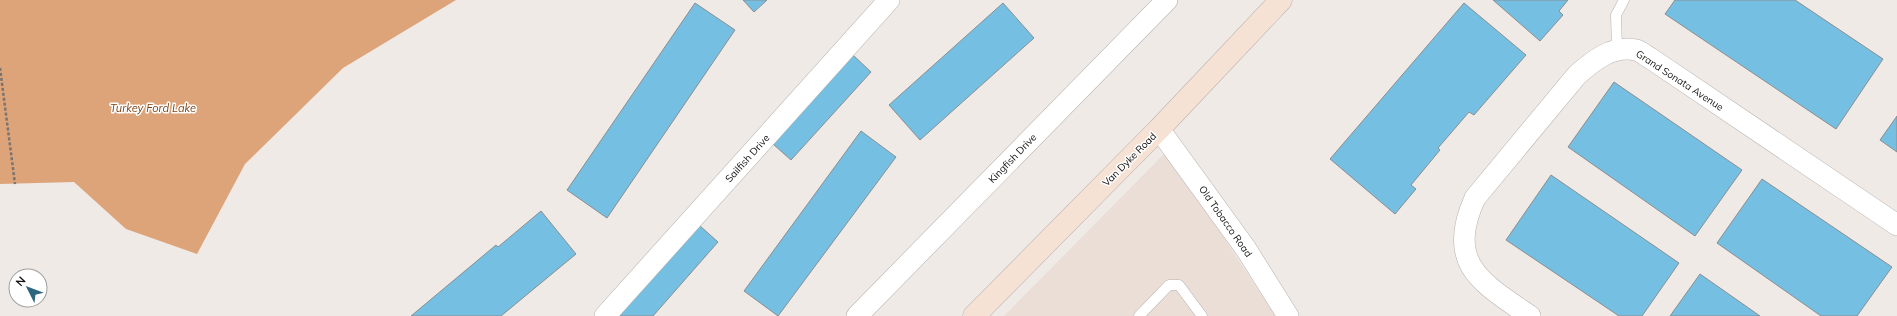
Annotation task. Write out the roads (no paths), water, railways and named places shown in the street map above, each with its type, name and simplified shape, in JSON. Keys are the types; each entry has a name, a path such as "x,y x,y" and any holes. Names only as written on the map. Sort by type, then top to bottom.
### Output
{"main road":[{"name":"Van Dyke Road","path":"974,316 1159,128 1281,0"}],"street":[{"name":"Sailfish Drive","path":"605,316 889,0"},
{"name":"Kingfish Drive","path":"857,316 1167,0"},
{"name":"Grand Sonata Avenue","path":"1530,316 1486,286 1472,269 1466,251 1465,230 1469,213 1476,198 1576,75 1593,61 1617,49 1637,50 1650,58 1897,225"},
{"name":"Old Tobacco Road","path":"1159,128 1246,249 1288,316"}],"lane":[{"path":"1617,49 1616,15 1624,0"},
{"path":"1139,316 1169,285 1179,285 1202,316"}],"water":[{"name":"Turkey Ford Lake","path":"0,0 456,0 343,68 245,164 197,254 126,229 74,182 0,184"}]}
